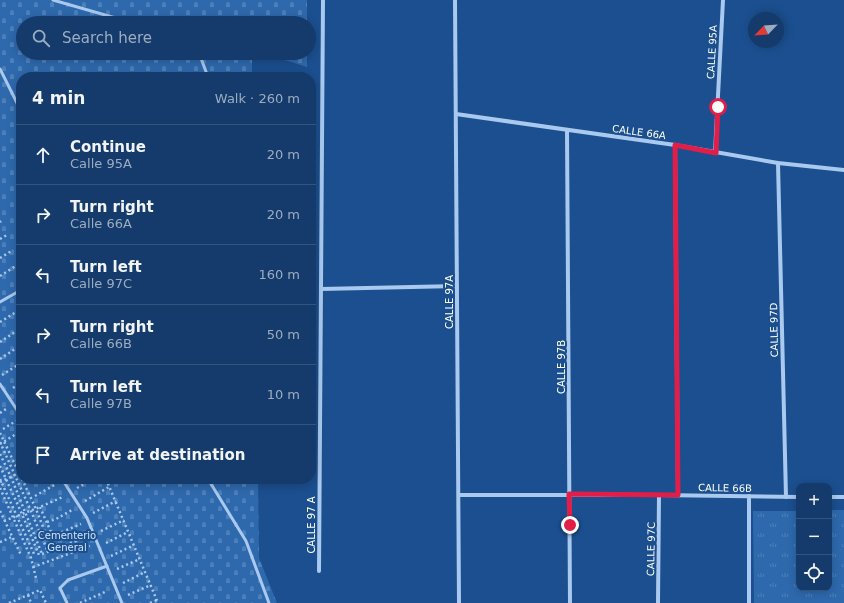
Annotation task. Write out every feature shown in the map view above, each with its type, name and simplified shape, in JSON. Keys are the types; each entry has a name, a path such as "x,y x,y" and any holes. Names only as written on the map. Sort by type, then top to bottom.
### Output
{"street":[{"name":"CALLE 97 A","path":"319,571 323,0"},
{"name":"CALLE 97A","path":"455,0 459,494 458,603"},
{"name":"CALLE 95A","path":"716,153 723,0"},
{"name":"CALLE 66A","path":"456,114 675,145 778,163 844,170"},
{"name":"CALLE 97B","path":"567,130 570,603"},
{"path":"675,145 678,495"},
{"name":"CALLE 97D","path":"778,163 786,497"},
{"path":"321,289 457,286"},
{"name":"CALLE 66B","path":"459,494 796,497"},
{"name":"CALLE 97C","path":"658,603 659,495"},
{"path":"749,496 749,603"},
{"path":"832,497 844,497"}],"lane":[{"path":"53,0 109,16"},
{"path":"202,60 206,72"},
{"path":"0,70 16,101"},
{"path":"0,302 16,293"},
{"path":"0,384 16,408"},
{"path":"65,484 87,518 122,603"},
{"path":"211,484 246,541 269,603"},
{"path":"67,603 60,588 68,580 107,566"}],"path":[{"path":"0,239 7,235"},
{"path":"0,258 13,250"},
{"path":"0,276 16,266"},
{"path":"0,322 16,312"},
{"path":"0,342 16,331"},
{"path":"0,359 16,348"},
{"path":"2,375 16,366"},
{"path":"10,389 16,385"},
{"path":"0,413 10,407"},
{"path":"3,429 16,421"},
{"path":"0,433 16,464"},
{"path":"16,434 5,442 0,443 15,475 0,481 17,516 39,555"},
{"path":"0,454 26,513 39,555"},
{"path":"0,466 39,555"},
{"path":"19,484 48,552"},
{"path":"25,484 52,550"},
{"path":"35,496 56,484"},
{"path":"75,490 85,484"},
{"path":"108,484 158,601 150,603"},
{"path":"83,502 110,487"},
{"path":"0,488 31,558 36,578"},
{"path":"4,521 66,496"},
{"path":"91,514 116,501"},
{"path":"40,507 58,548"},
{"path":"47,522 56,519 75,508"},
{"path":"0,511 21,555"},
{"path":"99,532 124,520"},
{"path":"57,534 83,524"},
{"path":"103,544 128,532"},
{"path":"0,542 12,537"},
{"path":"31,558 89,537"},
{"path":"33,567 92,545"},
{"path":"109,557 134,545"},
{"path":"115,570 140,558"},
{"path":"120,584 145,572"},
{"path":"126,596 151,585"},
{"path":"9,603 40,590 46,603"},
{"path":"80,603 107,590"},
{"path":"28,595 32,603"}],"green space":[{"name":"Cementerio General","path":"0,0 307,0 307,16 16,16 16,60 252,60 252,72 16,72 16,484 258,484 259,558 277,603 0,603"},
{"path":"285,60 307,60 307,67"},
{"path":"832,510 844,510 844,603 754,603 753,511 796,511 796,591 832,591"}],"route":[{"path":"570,525 569,494 678,495 675,145 716,153 718,107"}]}
